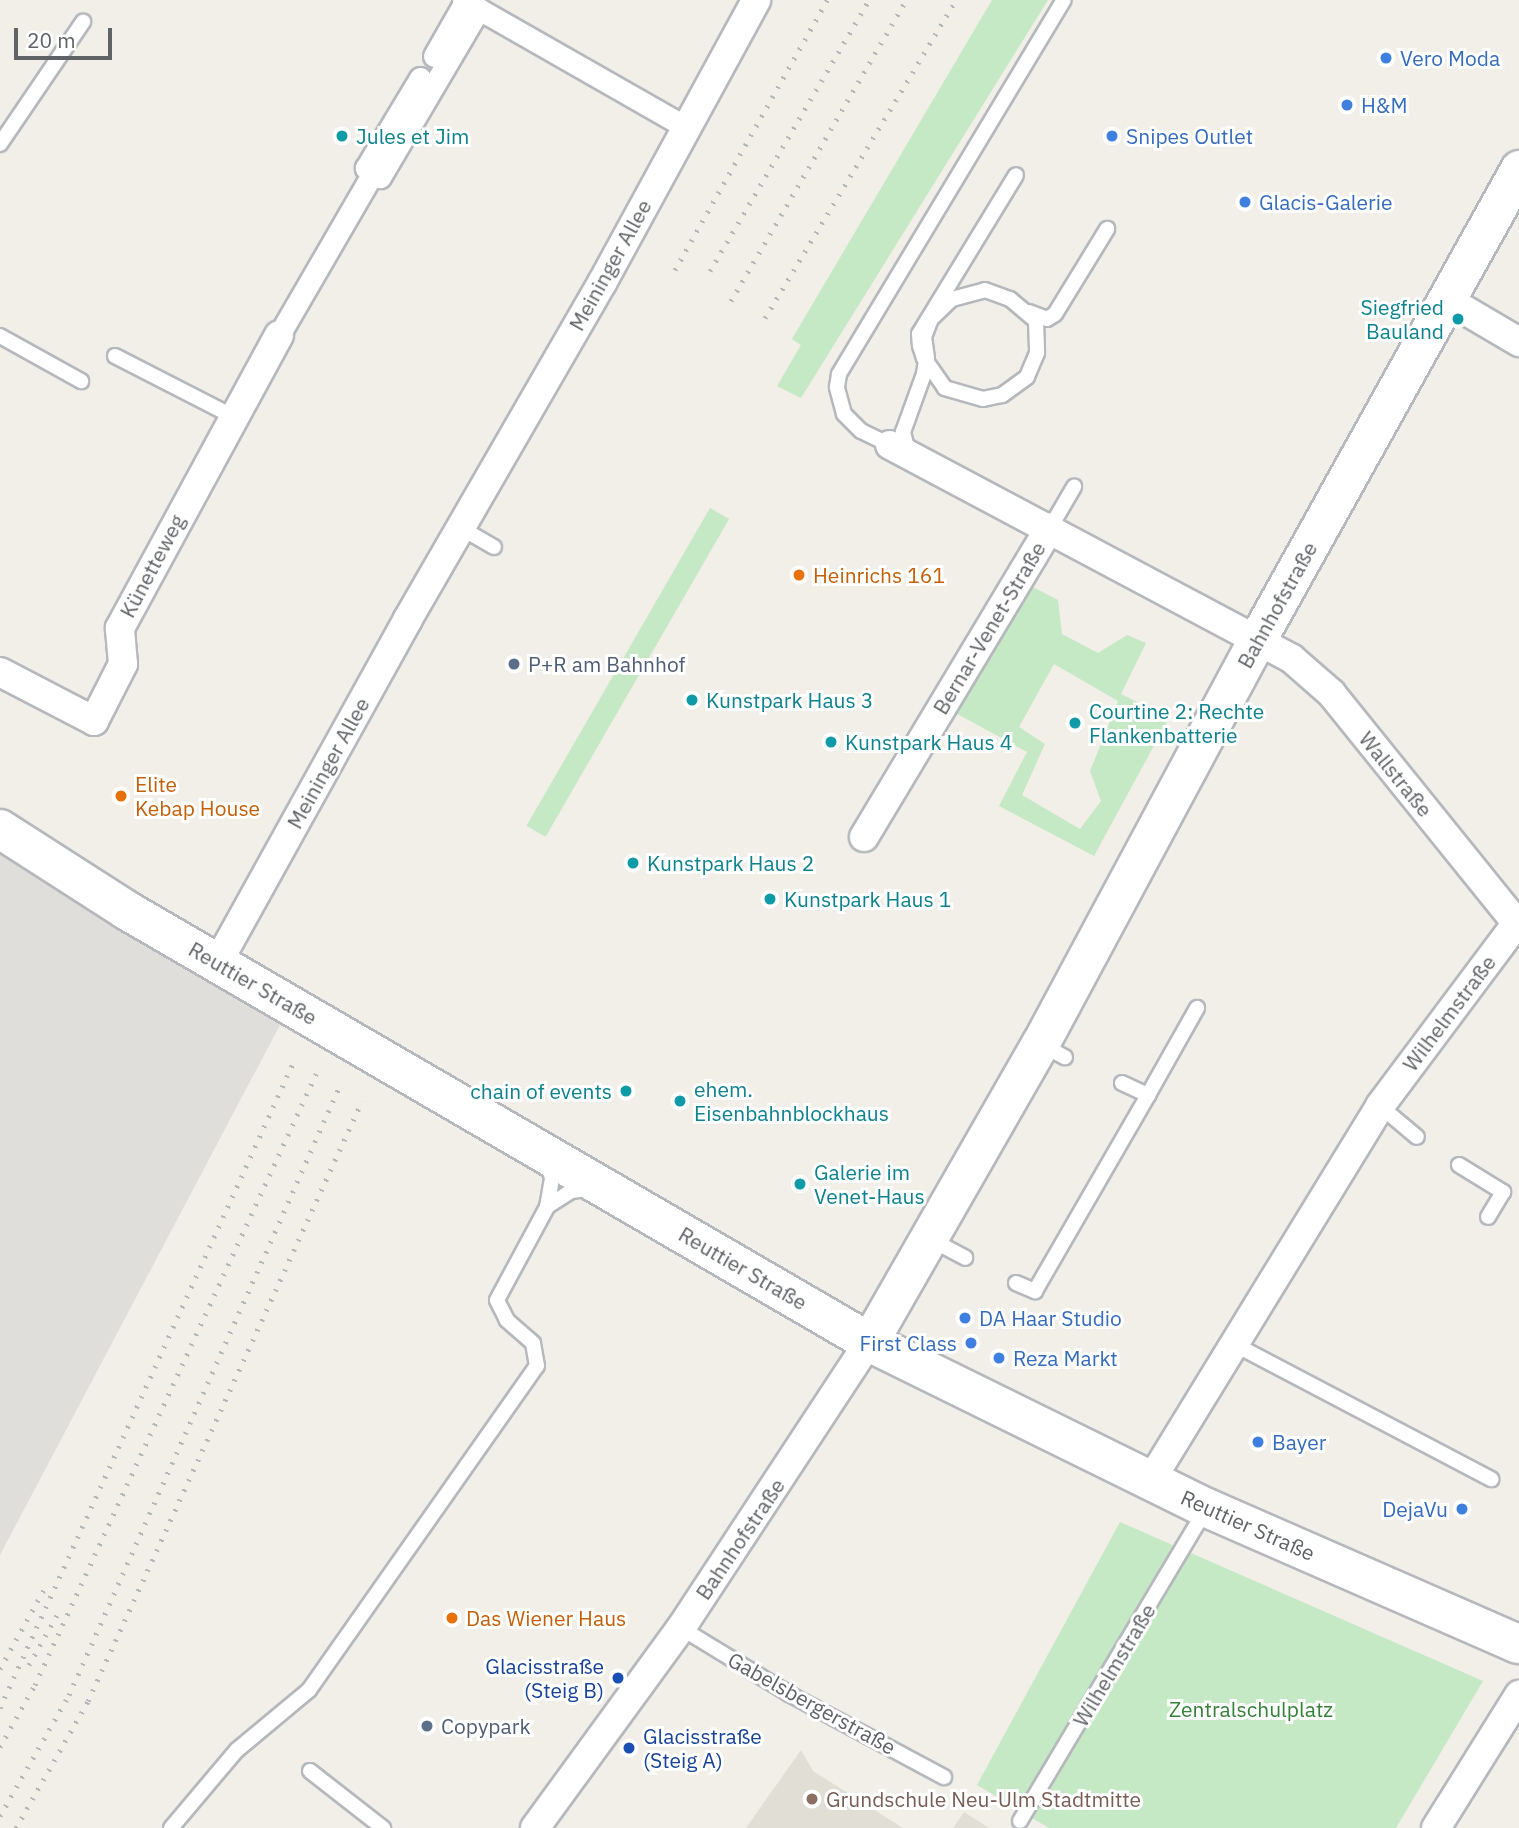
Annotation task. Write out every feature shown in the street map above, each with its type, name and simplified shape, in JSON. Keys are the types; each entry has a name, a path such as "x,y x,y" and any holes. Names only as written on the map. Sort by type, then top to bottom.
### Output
{"main road":[{"name":"Reuttier Straße","path":"0,829 126,910 537,1146 869,1342 1207,1508 1519,1644"}],"street":[{"name":"Meininger Allee","path":"218,962 461,528 602,283 684,126 756,0"},
{"path":"434,55 468,3 540,36 684,126"},
{"name":"Künetteweg","path":"420,78 366,168 380,177 468,3"},
{"name":"Bahnhofstraße","path":"534,1828 681,1628 869,1342 930,1239 1053,1051 1258,638 1519,169"},
{"name":"Künetteweg","path":"0,672 94,722 123,664 120,628 232,416 373,173"},
{"path":"1446,299 1519,342"},
{"name":"Bernar-Venet-Straße","path":"901,451 1258,638"},
{"name":"Bernar-Venet-Straße","path":"864,837 1050,528"},
{"name":"Wallstraße","path":"1258,638 1292,659 1331,693 1518,923"},
{"name":"Wilhelmstraße","path":"1151,1480 1232,1343 1380,1106 1518,923"},
{"path":"1436,1828 1519,1695"}],"lane":[{"name":"Bernar-Venet-Straße","path":"901,451 861,431 844,414 837,387 839,374 1064,0"},
{"path":"0,145 83,22"},
{"path":"901,451 903,432 924,374 925,367 927,358 923,337 931,319 952,299 985,290 1010,299 1036,321 1037,353 1027,377 1002,395 983,399 945,388 931,368 923,358 919,334 1016,175"},
{"path":"955,277 1047,319 1060,310 1107,229"},
{"path":"0,336 80,381"},
{"path":"115,356 232,416"},
{"path":"901,451 889,436 924,374"},
{"path":"1050,528 1074,487"},
{"path":"461,528 494,547"},
{"path":"1016,1283 1035,1292 1197,1008"},
{"path":"1122,1083 1148,1095"},
{"path":"1380,1106 1417,1137"},
{"path":"171,1828 237,1750 309,1690 537,1366 533,1343 507,1320 497,1300 547,1207 552,1178 537,1146"},
{"path":"1459,1165 1506,1187 1488,1217"},
{"path":"547,1207 571,1191 610,1190"},
{"path":"930,1239 965,1258"},
{"path":"1232,1343 1491,1479"},
{"name":"Wilhelmstraße","path":"1020,1821 1207,1508"},
{"name":"Gabelsbergerstraße","path":"681,1628 789,1694 944,1777"},
{"path":"310,1771 383,1828"}],"shaded area":[{"path":"0,829 290,1006 0,1555"},
{"name":"Grundschule Neu-Ulm Stadtmitte","path":"801,1750 813,1771 903,1828 746,1828"},
{"path":"964,1812 989,1828 953,1828"}],"green space":[{"path":"992,0 1048,0 801,398 777,386 801,345 792,339"},
{"path":"710,508 729,519 546,837 526,826"},
{"path":"1025,583 1058,600 1062,634 1098,653 1127,635 1146,643 1121,694 1169,718 1094,856 999,806 1027,752 950,710","holes":["1054,664 1118,701 1090,771 1101,801 1080,829 1022,795 1045,744 1019,727"]},
{"name":"Zentralschulplatz","path":"1120,1522 1483,1681 1396,1828 1049,1828 977,1785"}],"railway":[{"path":"675,270 827,0"},
{"path":"710,271 869,0"},
{"path":"731,301 906,0"},
{"path":"765,318 956,0"},
{"path":"0,1708 294,1061"},
{"path":"0,1747 35,1685 316,1074"},
{"path":"0,1816 69,1695 339,1088"},
{"path":"16,1828 88,1701 362,1101"},
{"path":"0,1669 46,1586"},
{"path":"29,1665 60,1610"}],"place":[{"name":"Vero Moda","path":"1386,58"},
{"name":"H&M","path":"1347,105"},
{"name":"Jules et Jim","path":"342,136"},
{"name":"Snipes Outlet","path":"1112,136"},
{"name":"Glacis-Galerie","path":"1245,202"},
{"name":"Siegfried Bauland","path":"1458,319"},
{"name":"Heinrichs 161","path":"799,575"},
{"name":"P+R am Bahnhof","path":"514,664"},
{"name":"Kunstpark Haus 3","path":"692,700"},
{"name":"Courtine 2: Rechte Flankenbatterie","path":"1075,723"},
{"name":"Kunstpark Haus 4","path":"831,742"},
{"name":"Elite Kebap House","path":"121,796"},
{"name":"Kunstpark Haus 2","path":"633,863"},
{"name":"Kunstpark Haus 1","path":"770,899"},
{"name":"chain of events","path":"626,1091"},
{"name":"ehem. Eisenbahnblockhaus","path":"680,1101"},
{"name":"Galerie im Venet-Haus","path":"800,1184"},
{"name":"DA Haar Studio","path":"965,1318"},
{"name":"First Class","path":"971,1343"},
{"name":"Reza Markt","path":"999,1358"},
{"name":"Bayer","path":"1258,1442"},
{"name":"DejaVu","path":"1462,1509"},
{"name":"Das Wiener Haus","path":"452,1618"},
{"name":"Glacisstraße (Steig B)","path":"618,1678"},
{"name":"Copypark","path":"427,1726"},
{"name":"Glacisstraße (Steig A)","path":"629,1748"},
{"name":"Grundschule Neu-Ulm Stadtmitte","path":"812,1799"}]}
